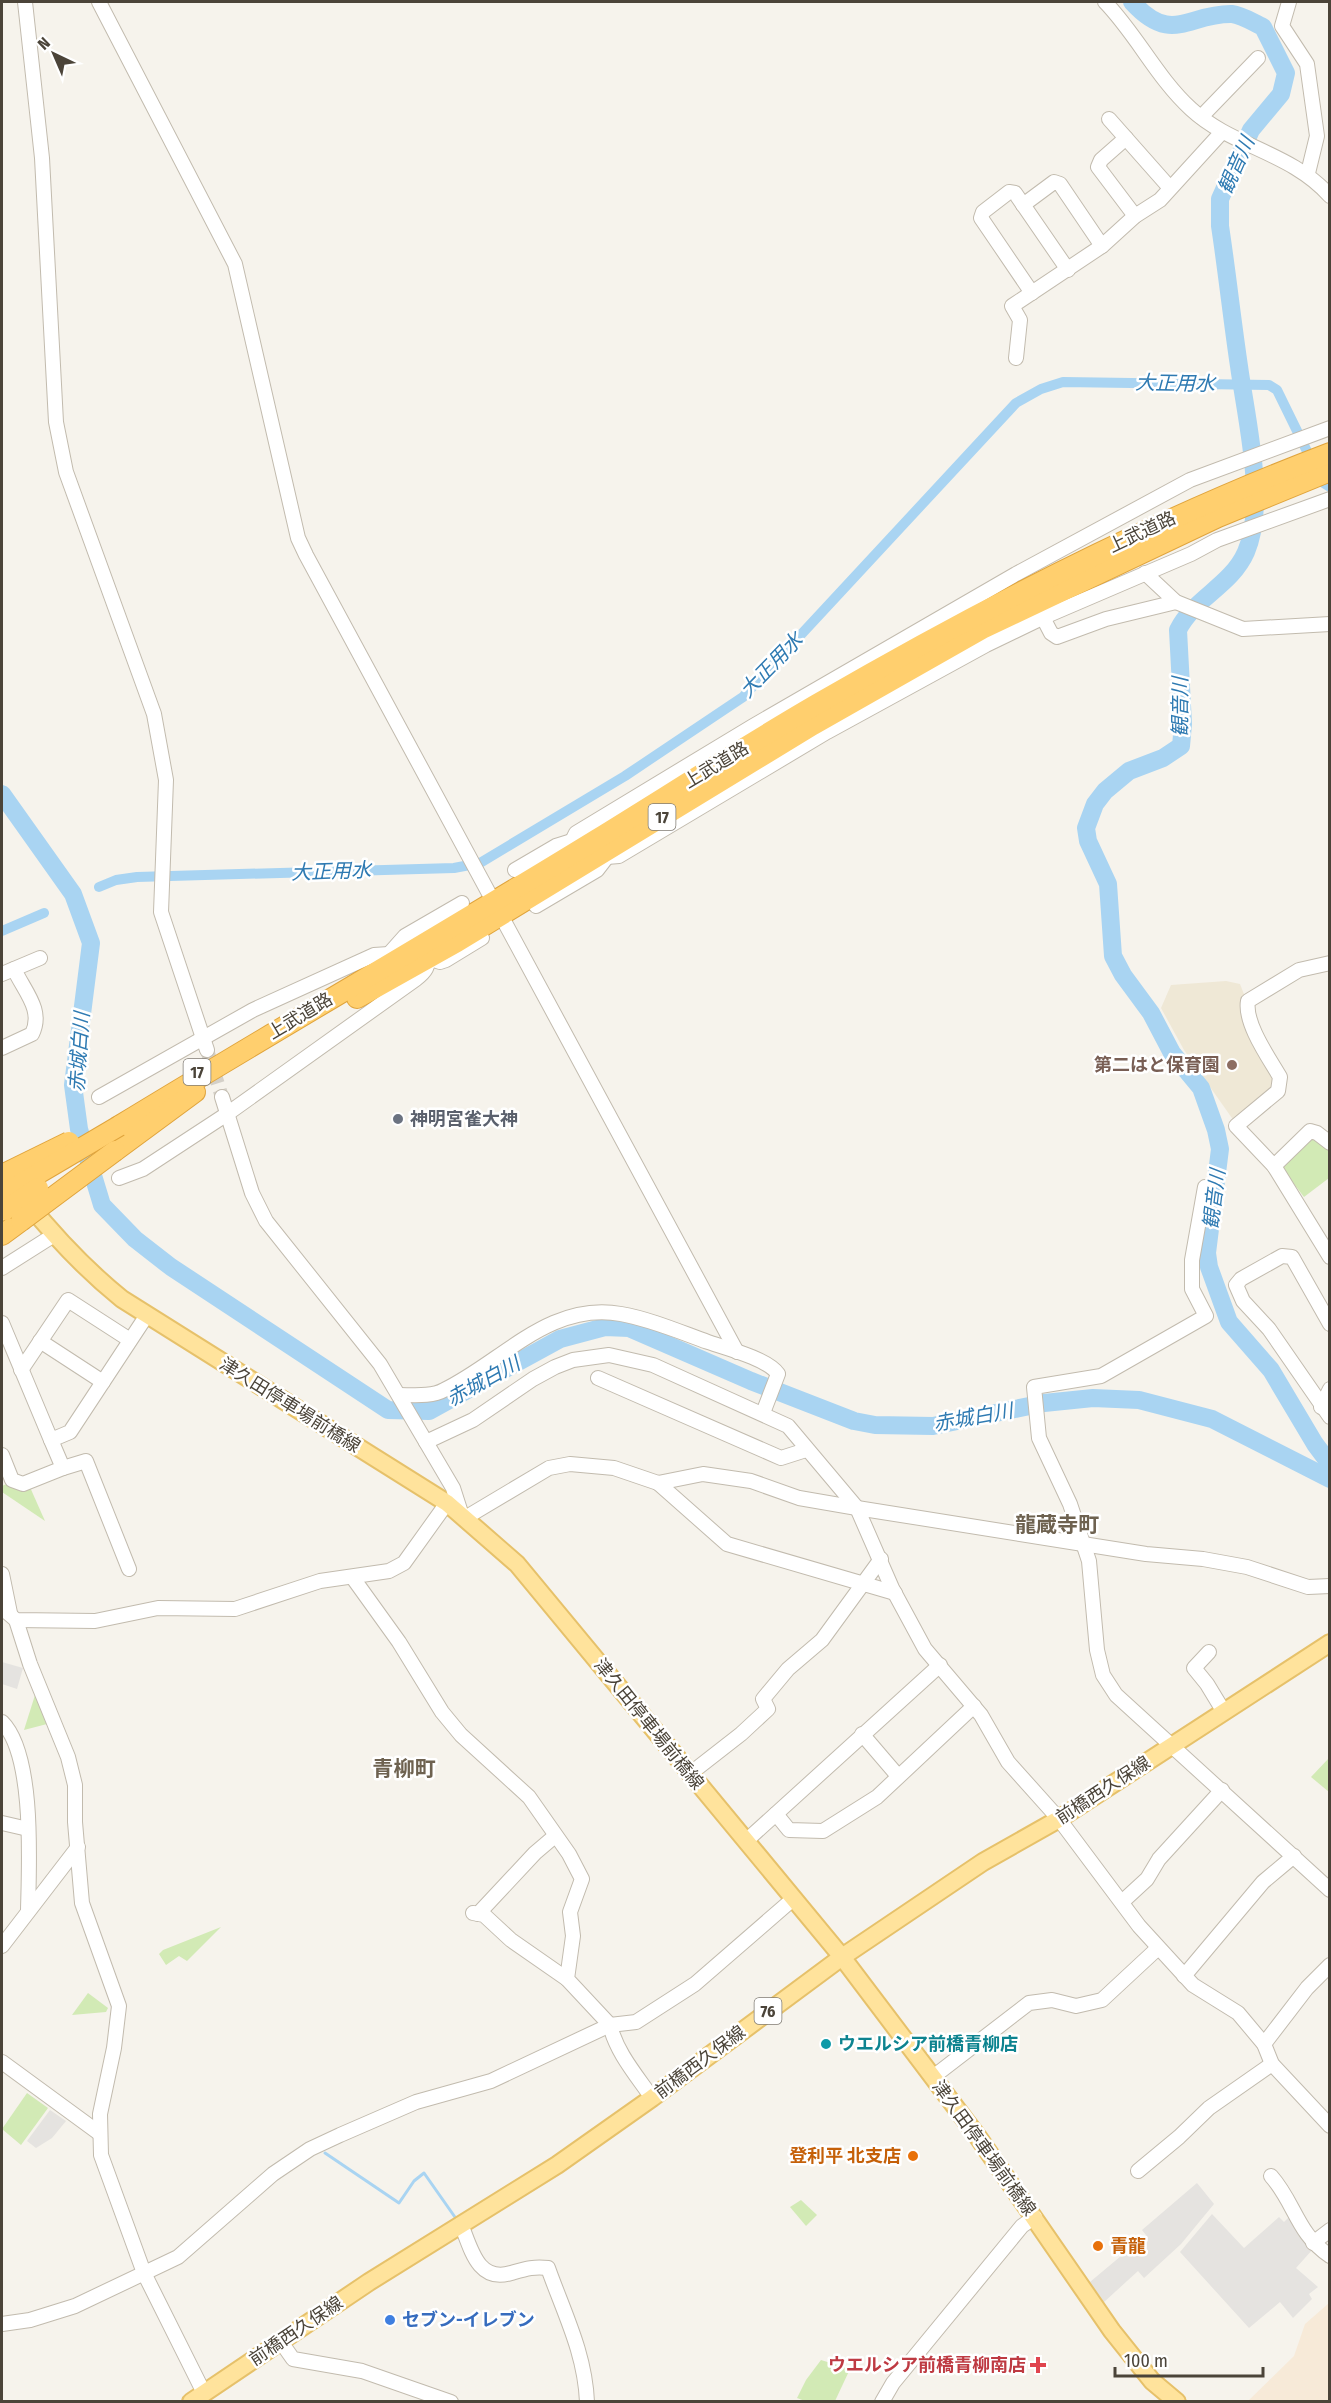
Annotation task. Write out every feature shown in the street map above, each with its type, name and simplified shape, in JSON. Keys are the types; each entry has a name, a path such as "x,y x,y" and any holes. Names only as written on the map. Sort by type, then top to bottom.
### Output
{"highway":[{"name":"上武道路","path":"116,1134 205,1085 499,907 601,850 760,738 919,646 1062,570 1319,466"},
{"name":"上武道路","path":"499,907 573,846 601,850"},
{"name":"上武道路","path":"7,1209 116,1134 394,956 425,951"},
{"name":"17","path":"2,1174 116,1134"},
{"name":"17","path":"2,1235 7,1209 116,1134"}],"main road":[{"name":"津久田停車場前橋線","path":"2,1174 54,1235 96,1278 147,1315 447,1503 517,1564 842,1957 1035,2217 1112,2331 1152,2381 1177,2402"},
{"name":"前橋西久保線","path":"198,2397 369,2282 556,2165 652,2098 842,1957 983,1862 1059,1820 1329,1643"}],"street":[{"path":"25,2 42,158 56,422 66,472 154,714 166,780 161,912 205,1043"},
{"path":"99,2 234,264 298,538 737,1352"},
{"path":"1105,2 1165,82 1201,117 1222,132 1246,141 1308,173 1329,196"},
{"path":"1289,2 1282,26 1307,64 1317,136 1308,173"},
{"path":"1201,117 1258,58"},
{"path":"1109,119 1170,188"},
{"path":"1016,358 1020,320 1012,306 1102,246 1135,216 1160,200 1222,132"},
{"path":"1126,138 1101,160 1098,167 1135,216"},
{"path":"1023,205 1054,182 1068,184 1102,246"},
{"path":"1032,293 981,218 983,212 1009,192 1015,193 1068,270"},
{"path":"515,870 556,846 573,846 576,833 753,726 1190,480 1329,428"},
{"path":"536,906 597,870 601,850 620,856 846,721 1040,612 1145,573 1239,532 1329,499"},
{"path":"1145,573 1181,604 1243,629 1257,630 1329,624"},
{"path":"1040,612 1057,637 1106,619 1181,604"},
{"path":"99,1097 205,1043 253,1010 374,955 394,956 405,936 462,903"},
{"path":"425,951 440,962 483,938"},
{"path":"119,1178 142,1169 227,1114 423,974 429,963 425,951"},
{"path":"2,1048 32,1034 37,1025 37,1008 8,972 40,958"},
{"path":"1329,963 1299,970 1248,1001 1247,1010 1262,1048 1280,1077 1278,1091 1236,1126 1274,1167 1329,1254"},
{"path":"222,1097 252,1193 266,1221 380,1364 453,1488 463,1517 549,1468 570,1464 614,1468 658,1483 727,1544 895,1593"},
{"path":"1274,1167 1310,1131 1317,1132 1329,1143"},
{"path":"1205,1187 1192,1260 1192,1289 1206,1317 1101,1376 1034,1387 1039,1438 1070,1504 1089,1561 1097,1650 1103,1676 1116,1695 1329,1890"},
{"path":"2,1268 54,1235"},
{"path":"1325,1412 1269,1329 1243,1301 1236,1286 1240,1279 1282,1256 1292,1257 1329,1324"},
{"path":"21,1370 68,1300 130,1340"},
{"path":"399,1395 443,1391 516,1342 547,1326 585,1313 620,1313 737,1352 774,1368 778,1374 764,1411"},
{"path":"51,1440 70,1432 147,1315"},
{"path":"2,1323 63,1468"},
{"path":"40,1341 103,1382"},
{"path":"425,1439 473,1420 532,1379 555,1367 573,1360 609,1355 652,1365 764,1411 788,1426 857,1508 895,1593 926,1649 974,1706 1008,1762 1059,1820 1158,1948 1192,1985 1238,2013 1264,2044 1272,2064 1329,2126"},
{"path":"598,1378 781,1458 806,1450"},
{"path":"1325,1412 1329,1389"},
{"path":"2,1455 12,1480 23,1484 86,1461 129,1569"},
{"path":"658,1483 703,1474 751,1480 799,1498 1146,1554 1203,1559 1247,1567 1308,1587 1329,1586"},
{"path":"9,1614 95,1621 158,1608 235,1609 320,1581 353,1578 389,1570 404,1563 447,1503"},
{"path":"691,1773 741,1734 768,1709 764,1699 771,1688 788,1669 822,1640 881,1559"},
{"path":"2,1574 9,1614 68,1756 75,1785 82,1903 119,2006 114,2048 99,2114 101,2155 144,2272 198,2397"},
{"path":"353,1578 399,1642 442,1712 461,1735 529,1797 582,1879 570,1912 573,1936 567,1978"},
{"path":"1209,1652 1194,1668 1224,1712"},
{"path":"746,1841 940,1665"},
{"path":"776,1814 789,1830 823,1832 877,1797 974,1706"},
{"path":"2,1722 7,1727 27,1795 28,1910"},
{"path":"862,1734 898,1776"},
{"path":"1122,1902 1147,1880 1159,1859 1222,1790"},
{"path":"2,1824 28,1829"},
{"path":"555,1836 476,1913 484,1915 526,1951 567,1978 610,2025 612,2035 652,2098"},
{"path":"2,1946 78,1847"},
{"path":"1184,1976 1263,1882 1294,1856"},
{"path":"2,2324 30,2320 75,2306 178,2257 248,2194 310,2149 416,2102 510,2074 610,2025 636,2022 675,1999 717,1967 793,1899"},
{"path":"933,2077 1029,2003 1053,2000 1076,2006 1102,2000 1158,1948"},
{"path":"1264,2044 1307,1988 1329,1965"},
{"path":"2,2062 99,2133"},
{"path":"1137,2171 1179,2137 1209,2108 1272,2064"},
{"path":"1270,2176 1286,2193 1297,2222 1313,2243 1329,2256"},
{"path":"882,2402 894,2383 1022,2226 1035,2217"},
{"path":"461,2224 475,2258 488,2274 499,2277 532,2266 548,2268 562,2311 575,2336 582,2361 587,2402"},
{"path":"1313,2243 1329,2230"},
{"path":"281,2342 293,2359 362,2371 451,2402"}],"shaded area":[{"name":"第二はと保育園","path":"1226,981 1240,984 1277,1079 1276,1087 1234,1121 1184,1050 1161,1008 1171,985"},
{"path":"2,1662 23,1668 17,1689 2,1684"},
{"path":"50,2110 66,2121 52,2138 36,2148 27,2141"},
{"path":"1197,2183 1214,2204 1181,2244 1144,2278 1138,2271 1104,2302 1090,2282 1146,2235 1142,2230"},
{"path":"1212,2214 1244,2248 1279,2217 1284,2222 1289,2217 1313,2249 1296,2268 1318,2287 1309,2294 1312,2299 1293,2318 1280,2302 1249,2328 1180,2252"},
{"path":"1329,2303 1329,2401 1248,2401 1294,2356 1305,2324"}],"green space":[{"path":"1310,1137 1316,1137 1329,1150 1329,1178 1304,1197 1284,1171 1283,1164"},
{"path":"11,1482 29,1485 45,1521 2,1492 2,1486"},
{"path":"35,1695 47,1724 24,1730"},
{"path":"1329,1758 1329,1792 1311,1777"},
{"path":"221,1927 187,1961 179,1956 166,1965 159,1954 163,1950"},
{"path":"88,1993 108,2008 106,2012 72,2015"},
{"path":"27,2093 48,2108 21,2145 2,2129"},
{"path":"801,2200 817,2215 806,2226 790,2207"},
{"path":"821,2360 850,2369 835,2401 805,2401 797,2398 806,2380"}],"waterway":[{"name":"観音川","path":"1132,2 1146,15 1158,22 1170,25 1217,15 1232,14 1244,17 1263,27 1286,73 1281,94 1251,130 1220,199 1220,226 1253,460 1255,510 1252,532 1246,552 1239,564 1193,609 1178,630 1183,724 1181,746 1163,758 1129,771 1105,791 1095,804 1086,828 1088,841 1108,884 1113,956 1123,975 1151,1013 1172,1053 1201,1088 1216,1130 1220,1149 1207,1253 1209,1267 1229,1322 1271,1370 1315,1444 1330,1464"},
{"name":"大正用水","path":"99,887 116,880 137,877 454,868 480,863 625,776 743,697 1016,403 1041,389 1063,382 1269,385 1277,390 1322,482 1330,487"},
{"name":"赤城白川","path":"2,794 73,894 91,943 73,1085 79,1129 102,1205 135,1239 171,1267 388,1410 429,1411 560,1339 605,1327 629,1328 751,1381 854,1421 875,1425 933,1426 1044,1403 1093,1398 1139,1400 1212,1419 1330,1479"},
{"name":"大正用水","path":"2,931 44,913"},
{"path":"325,2153 399,2203 414,2181 424,2173 457,2220"}],"tunnel":[{"path":"207,1050 222,1097"}],"place":[{"name":"第二はと保育園","path":"1232,1065"},
{"name":"神明宮雀大神","path":"398,1119"},
{"name":"ウエルシア前橋青柳店","path":"826,2044"},
{"name":"登利平 北支店","path":"913,2156"},
{"name":"青龍","path":"1098,2246"},
{"name":"セブン-イレブン","path":"390,2320"},
{"name":"ウエルシア前橋青柳南店","path":"1038,2365"}],"district":[{"name":"龍蔵寺町","path":"1057,1525"},
{"name":"青柳町","path":"404,1769"}]}
